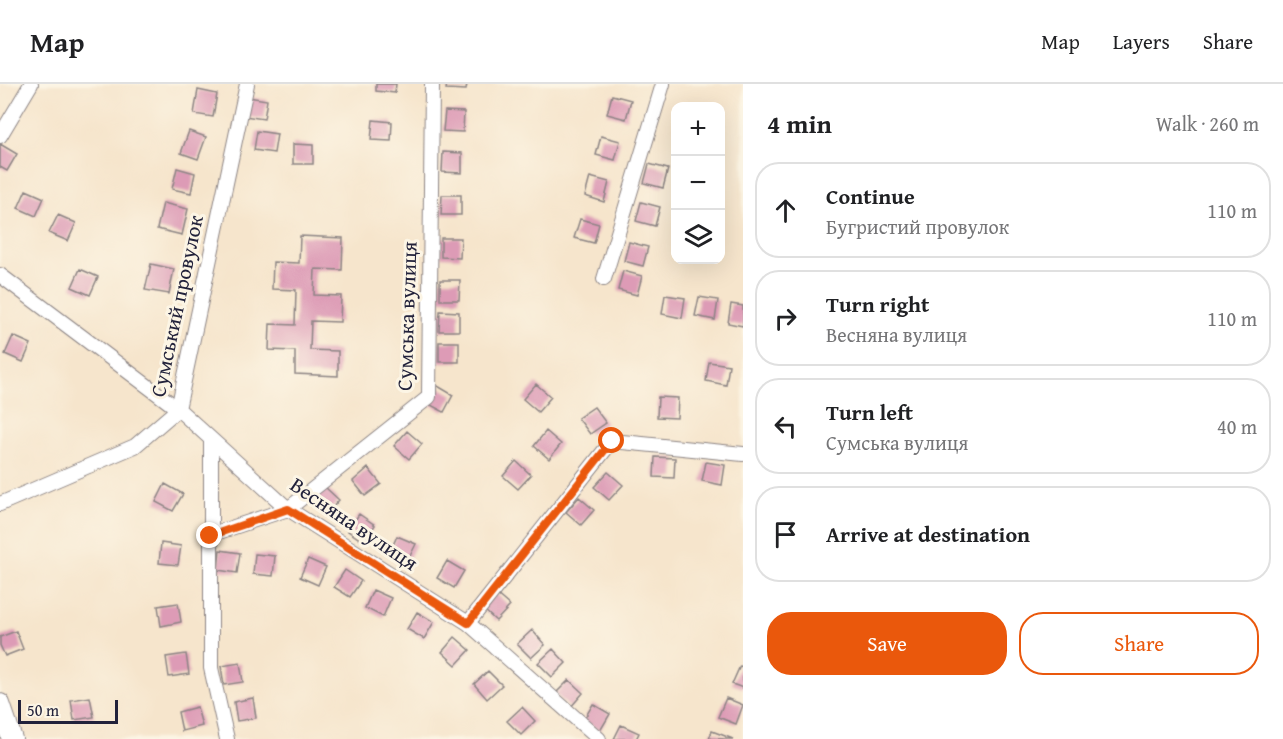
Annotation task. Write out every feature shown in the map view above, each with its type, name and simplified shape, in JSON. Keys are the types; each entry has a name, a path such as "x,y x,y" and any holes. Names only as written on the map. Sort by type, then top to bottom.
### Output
{"street":[{"path":"0,136 31,84"},
{"name":"Сумська вулиця","path":"210,536 288,509 429,398 432,84"},
{"path":"604,279 663,84"},
{"name":"Сумський провулок","path":"0,504 135,446 178,409 245,85"},
{"name":"Весняна вулиця","path":"0,275 178,409 288,509 468,623 599,739"},
{"path":"211,439 211,668 228,739"},
{"path":"468,623 612,441 743,454"},
{"path":"0,704 12,739"}],"building":[{"path":"376,84 396,84 395,93 376,91"},
{"path":"447,84 467,84 466,90 446,89"},
{"path":"198,90 217,94 213,117 194,114"},
{"path":"612,95 631,100 626,119 607,114"},
{"path":"248,97 267,100 264,119 244,116"},
{"path":"445,111 464,112 463,132 443,131"},
{"path":"373,120 392,122 391,141 371,140"},
{"path":"189,131 206,137 198,159 181,153"},
{"path":"257,131 277,134 274,153 254,150"},
{"path":"601,136 620,141 615,160 596,155"},
{"path":"0,144 17,154 7,171 0,167"},
{"path":"293,144 313,145 313,164 293,164"},
{"path":"443,152 462,153 462,173 442,172"},
{"path":"649,164 668,169 663,188 644,183"},
{"path":"177,168 195,173 191,193 172,189"},
{"path":"590,177 609,182 604,202 585,196"},
{"path":"26,190 44,198 36,216 18,208"},
{"path":"442,195 461,195 461,215 441,215"},
{"path":"641,202 660,207 655,226 636,221"},
{"path":"163,203 188,209 182,235 157,229"},
{"path":"58,215 76,223 68,241 49,233"},
{"path":"580,219 599,224 594,243 574,238"},
{"path":"300,236 343,238 342,270 315,269 314,295 341,296 340,322 311,321 310,350 338,351 338,376 295,374 295,351 269,350 270,324 295,325 296,290 272,289 273,262 299,263"},
{"path":"441,238 461,238 460,258 441,257"},
{"path":"629,242 648,247 643,266 624,261"},
{"path":"151,264 174,269 169,294 145,290"},
{"path":"80,269 98,277 90,295 72,287"},
{"path":"623,271 642,276 637,295 618,290"},
{"path":"440,280 460,280 459,300 440,300"},
{"path":"665,295 685,298 682,318 662,314"},
{"path":"699,297 718,300 715,320 695,316"},
{"path":"731,304 743,306 743,326 728,323"},
{"path":"440,311 459,312 459,331 439,331"},
{"path":"13,336 31,344 23,362 5,354"},
{"path":"439,342 459,342 459,362 439,362"},
{"path":"709,362 729,365 726,385 706,381"},
{"path":"536,384 551,397 538,412 523,399"},
{"path":"436,385 453,395 444,412 427,403"},
{"path":"658,397 678,398 677,418 657,417"},
{"path":"594,407 606,423 590,434 578,418"},
{"path":"407,431 422,444 409,459 394,446"},
{"path":"546,431 561,444 549,459 534,446"},
{"path":"655,457 675,458 674,478 654,477"},
{"path":"516,461 531,475 518,489 503,476"},
{"path":"706,462 725,465 722,485 702,481"},
{"path":"368,468 381,484 365,496 353,481"},
{"path":"608,472 623,485 609,500 594,487"},
{"path":"165,484 183,494 173,511 156,502"},
{"path":"325,487 339,500 326,515 311,501"},
{"path":"579,497 594,510 581,525 566,512"},
{"path":"359,514 375,525 364,542 348,531"},
{"path":"397,536 416,544 407,562 389,554"},
{"path":"161,543 181,546 178,565 159,563"},
{"path":"220,550 240,553 237,573 218,570"},
{"path":"255,554 275,556 273,576 253,574"},
{"path":"308,559 326,567 318,585 300,577"},
{"path":"447,561 464,571 454,588 437,578"},
{"path":"345,570 361,581 350,597 334,587"},
{"path":"373,590 391,598 383,617 365,608"},
{"path":"495,593 510,606 496,621 482,608"},
{"path":"178,603 181,622 161,626 158,606"},
{"path":"417,612 434,622 424,639 407,629"},
{"path":"532,630 545,645 531,658 517,644"},
{"path":"16,631 23,649 5,656 0,645 0,637"},
{"path":"455,637 470,650 456,665 442,652"},
{"path":"553,649 566,663 552,677 538,663"},
{"path":"186,654 189,674 169,677 166,657"},
{"path":"240,663 243,682 224,685 221,666"},
{"path":"740,666 743,667 743,688 732,684"},
{"path":"488,671 502,685 487,699 474,684"},
{"path":"569,680 583,693 570,708 555,694"},
{"path":"90,697 94,717 74,720 71,700"},
{"path":"253,698 256,718 237,721 234,702"},
{"path":"726,698 743,705 736,724 718,717"},
{"path":"593,704 610,714 600,731 583,721"},
{"path":"197,707 202,726 182,731 178,712"},
{"path":"522,707 535,721 521,735 507,721"},
{"path":"621,725 639,733 636,739 614,739"},
{"path":"712,731 733,739 709,739"}],"route":[{"path":"210,536 288,509 468,623 612,441"}]}
